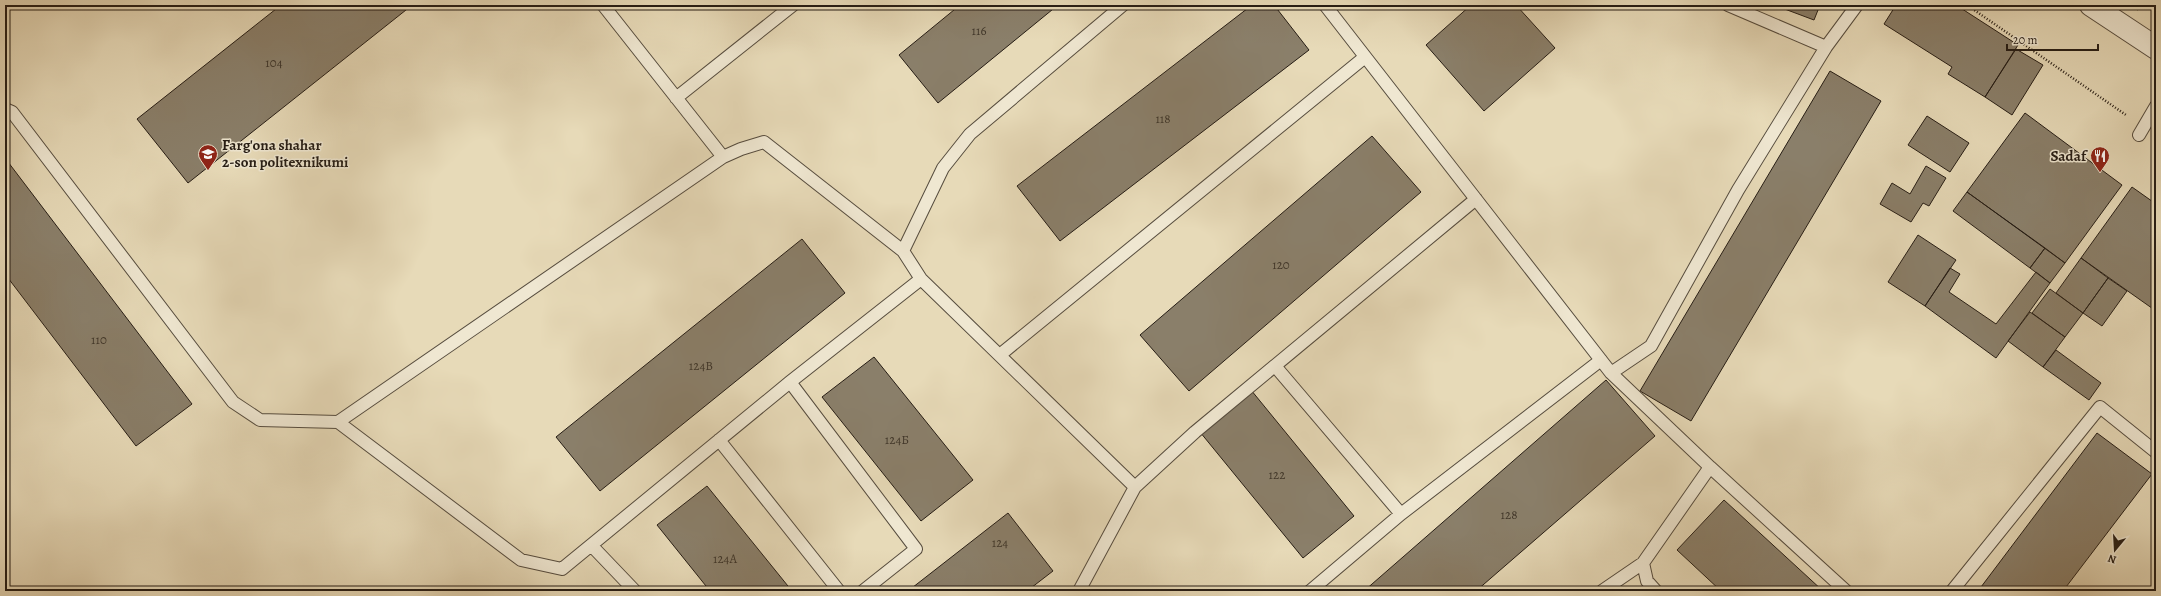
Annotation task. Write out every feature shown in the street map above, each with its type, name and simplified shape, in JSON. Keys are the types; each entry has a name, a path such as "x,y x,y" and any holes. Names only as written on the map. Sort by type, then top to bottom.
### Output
{"street":[{"path":"2091,5 2156,48"}],"lane":[{"path":"603,5 723,158"},
{"path":"676,98 793,5"},
{"path":"904,251 943,168 970,134 1123,5"},
{"path":"1325,5 1611,373 1710,467 1846,591"},
{"path":"1728,5 1826,47"},
{"path":"1611,373 1651,346 1738,190 1826,47 1857,5"},
{"path":"1001,354 1365,57"},
{"path":"2141,131 2156,106"},
{"path":"5,109 12,112 233,402 260,420 338,422 521,560 562,568 790,382 921,279"},
{"path":"338,422 723,158 741,149 764,142 904,251 921,279 1001,354 1135,487"},
{"path":"1079,591 1135,487 1195,432 1476,199"},
{"path":"1310,591 1401,514 1601,360"},
{"path":"1275,366 1401,514"},
{"path":"790,382 916,549 863,591"},
{"path":"1952,591 2100,407 2156,452"},
{"path":"719,440 839,591"},
{"path":"1602,591 1643,563 1710,467"},
{"path":"591,545 636,591"},
{"path":"1643,563 1647,581 1656,591"}],"path":[{"path":"1967,5 2141,131"}],"building":[{"path":"281,5 411,6 188,183 137,119"},
{"path":"960,5 1058,5 938,103 899,55"},
{"path":"1252,5 1274,5 1309,50 1060,241 1017,186"},
{"path":"1471,5 1516,5 1555,48 1484,111 1426,45"},
{"path":"1774,5 1820,5 1814,20"},
{"path":"1896,5 1956,5 2018,45 1985,97 1948,74 1952,67 1884,24"},
{"path":"2129,5 2141,5 2138,10"},
{"path":"2016,49 2043,65 2012,115 1985,97"},
{"path":"1830,71 1881,101 1691,421 1640,391"},
{"path":"2025,113 2122,185 2065,263 1967,192"},
{"path":"1927,116 1969,143 1950,172 1908,145"},
{"path":"1372,136 1421,192 1189,391 1140,335"},
{"path":"5,158 192,404 136,446 5,274"},
{"path":"1926,166 1946,178 1929,206 1923,203 1911,222 1880,204 1892,183 1910,194"},
{"path":"2132,187 2156,204 2156,311 2081,258"},
{"path":"1967,192 2045,248 2030,268 1953,211"},
{"path":"1918,235 1956,260 1925,306 1888,282"},
{"path":"802,239 845,293 600,491 556,437"},
{"path":"2045,248 2065,263 2050,283 2030,268"},
{"path":"2081,258 2108,278 2083,313 2056,293"},
{"path":"1950,268 1960,274 1949,292 1996,324 2036,272 2050,283 1996,358 1925,306"},
{"path":"2108,278 2127,291 2102,326 2083,313"},
{"path":"2050,289 2083,313 2065,337 2032,313"},
{"path":"2030,312 2065,337 2043,367 2008,341"},
{"path":"2056,350 2101,383 2089,400 2043,367"},
{"path":"874,357 973,480 921,521 822,397"},
{"path":"1606,380 1655,436 1476,591 1364,591"},
{"path":"1251,390 1354,516 1303,558 1200,432"},
{"path":"2097,433 2152,474 2063,591 1978,591"},
{"path":"707,486 792,591 710,591 657,525"},
{"path":"1724,500 1823,591 1721,591 1677,550"},
{"path":"1008,513 1053,571 1027,591 908,591"}],"place":[{"name":"Farg'ona shahar 2-son politexnikumi","path":"208,171"},
{"name":"Sadaf","path":"2100,173"}]}
